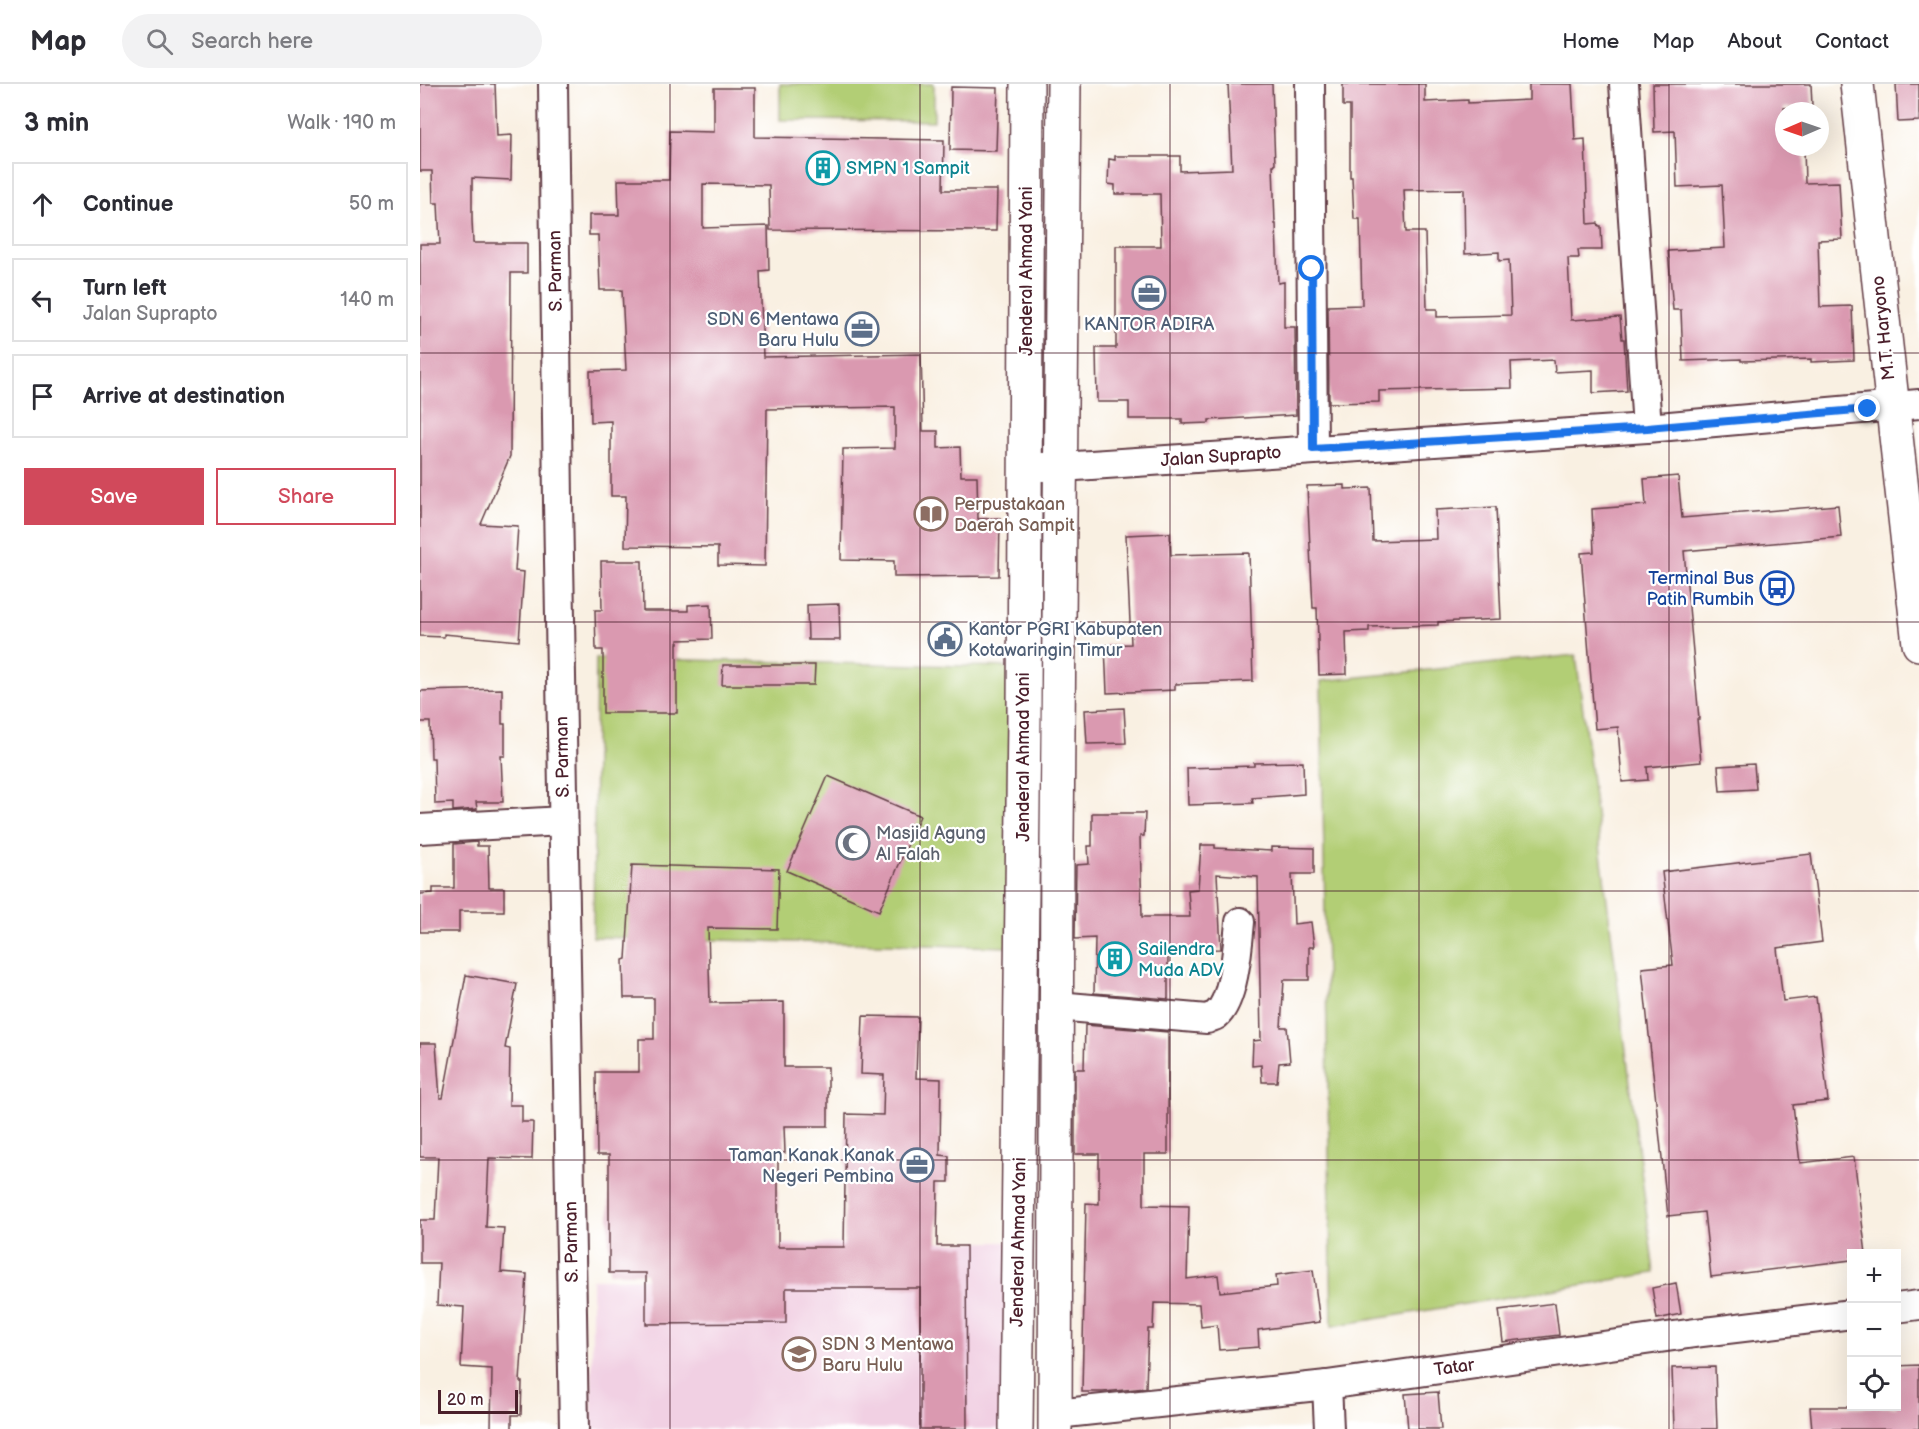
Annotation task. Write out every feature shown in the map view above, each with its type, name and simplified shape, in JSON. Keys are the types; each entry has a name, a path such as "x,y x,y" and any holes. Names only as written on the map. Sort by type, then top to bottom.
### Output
{"main road":[{"name":"Jenderal Ahmad Yani","path":"1016,1429 1024,739 1027,84"},
{"name":"Jenderal Ahmad Yani","path":"1056,1421 1065,84"},
{"name":"M.T. Haryono","path":"1857,84 1905,405 1919,644"}],"street":[{"name":"S. Parman","path":"553,84 574,1429"},
{"path":"1310,84 1313,449"},
{"path":"1624,84 1647,428"},
{"name":"Jalan Suprapto","path":"1025,467 1061,467 1647,428 1905,405"},
{"path":"420,829 563,821"},
{"path":"1057,1006 1207,1019 1217,1014 1235,971 1240,922"},
{"path":"1901,1307 1919,1305"},
{"name":"Tatar","path":"1056,1421 1847,1315"},
{"path":"1327,1385 1329,1429"}],"shaded area":[{"name":"SDN 3 Mentawa Baru Hulu","path":"1009,1242 1005,1429 592,1429 592,1279 783,1277 783,1244"}],"green space":[{"path":"780,84 934,84 934,121 780,120"},
{"path":"1576,655 1654,1273 1332,1326 1321,681"},
{"path":"596,658 1011,667 1009,947 593,937"}],"building":[{"path":"420,84 495,84 497,136 512,135 511,180 472,178 472,220 473,243 527,243 527,273 511,273 510,456 481,524 518,526 515,571 524,572 519,641 444,634 444,637 420,636 420,244 440,244 438,203 433,203 432,171 420,171"},
{"path":"1228,84 1272,84 1278,283 1284,282 1284,327 1295,327 1296,415 1209,420 1209,423 1182,424 1182,419 1129,419 1129,402 1097,402 1096,348 1116,348 1116,246 1161,246 1160,194 1115,194 1115,185 1108,184 1109,159 1115,160 1115,156 1180,156 1180,171 1232,169"},
{"path":"1343,84 1425,84 1425,102 1468,100 1468,103 1529,100 1529,84 1572,84 1575,140 1585,139 1588,224 1598,223 1601,226 1602,250 1578,250 1579,258 1568,258 1571,320 1620,317 1622,339 1624,339 1627,391 1593,393 1593,370 1555,372 1554,360 1511,362 1512,388 1379,391 1379,402 1329,403 1328,306 1362,305 1360,219 1354,219 1352,177 1350,177 1350,106 1343,106","holes":["1464,189 1465,254 1499,252 1499,261 1509,260 1511,315 1437,317 1437,309 1427,309 1425,232 1406,232 1404,190"]},
{"path":"1653,84 1811,84 1812,102 1775,102 1775,156 1804,156 1805,183 1839,182 1842,239 1818,240 1820,307 1852,306 1854,360 1683,361 1681,310 1673,310 1668,251 1725,248 1722,185 1677,187 1675,131 1654,132"},
{"path":"1896,84 1919,84 1919,121 1898,122"},
{"path":"951,87 998,88 996,151 950,150"},
{"path":"714,88 755,88 755,137 944,140 943,190 997,190 996,231 770,230 769,185 703,184 703,228 768,226 769,270 760,271 763,357 921,354 923,431 938,431 938,448 960,447 961,476 977,476 978,519 1000,518 999,576 894,577 894,561 841,560 843,449 895,448 895,407 767,409 765,566 718,565 718,547 625,546 626,496 611,496 611,421 591,422 590,371 626,370 622,290 600,290 598,235 589,235 589,215 619,215 618,180 669,180 670,131 714,132"},
{"path":"1678,476 1682,518 1838,505 1841,537 1684,551 1701,762 1647,767 1648,780 1622,782 1618,727 1595,729 1581,553 1594,552 1592,509 1646,505 1644,479"},
{"path":"1345,485 1345,489 1371,488 1373,541 1436,539 1435,510 1496,507 1501,619 1438,622 1438,625 1369,627 1369,631 1346,632 1347,674 1319,675 1317,608 1313,608 1307,486"},
{"path":"1170,533 1171,555 1249,553 1253,681 1175,684 1175,690 1107,693 1105,645 1131,644 1126,535"},
{"path":"601,561 642,561 643,611 688,611 688,605 711,604 712,639 678,640 677,643 677,713 603,713 603,650 596,650 595,610 602,610"},
{"path":"839,604 840,640 808,640 807,605"},
{"path":"723,665 815,665 814,685 722,685"},
{"path":"502,689 502,724 505,724 505,756 501,756 503,802 476,802 477,809 453,811 453,803 435,804 434,758 431,758 430,722 420,722 420,691"},
{"path":"1124,708 1126,743 1087,744 1085,710"},
{"path":"1303,762 1304,794 1252,798 1253,803 1188,805 1187,768"},
{"path":"1754,764 1756,789 1720,791 1718,766"},
{"name":"Masjid Agung Al Falah","path":"828,776 920,816 879,911 787,871"},
{"path":"1092,813 1145,813 1144,836 1140,836 1142,917 1190,917 1188,890 1198,889 1201,845 1271,851 1271,847 1314,848 1314,874 1292,874 1294,924 1311,922 1314,947 1309,947 1309,980 1284,980 1281,1027 1287,1027 1290,1062 1279,1063 1277,1082 1262,1082 1261,1065 1252,1066 1253,1041 1261,1040 1258,877 1217,874 1221,949 1168,950 1168,999 1094,993 1095,938 1075,939 1076,865 1089,864 1088,846 1092,846"},
{"path":"477,842 477,846 488,846 489,888 504,888 504,911 459,911 459,932 420,932 420,894 433,893 433,888 454,888 454,844"},
{"path":"1811,854 1822,942 1777,948 1783,1001 1816,997 1828,1101 1793,1105 1800,1163 1854,1157 1865,1249 1847,1249 1847,1260 1711,1277 1704,1212 1668,1216 1642,968 1673,965 1662,872"},
{"path":"632,865 779,869 777,929 708,928 710,1003 784,1002 784,1067 828,1067 828,1126 784,1126 785,1153 778,1153 778,1247 844,1247 846,1114 883,1115 884,1075 861,1074 863,1016 918,1017 916,1078 941,1079 940,1155 949,1156 949,1182 938,1182 937,1246 966,1246 967,1429 920,1429 920,1288 786,1288 786,1323 646,1324 646,1273 609,1273 609,1155 597,1155 596,1072 639,1072 639,1039 654,1039 654,998 624,998 623,960 626,959"},
{"path":"466,975 517,984 505,1048 510,1049 509,1105 522,1105 522,1122 533,1122 532,1159 489,1158 486,1227 504,1228 501,1272 527,1274 520,1382 522,1382 521,1415 512,1415 512,1429 491,1429 492,1369 461,1367 464,1307 437,1305 439,1263 420,1263 420,1220 435,1220 438,1157 420,1157 420,1043 436,1043 440,1098 443,1098"},
{"path":"1085,1025 1168,1032 1168,1154 1144,1154 1144,1205 1189,1206 1187,1279 1218,1275 1220,1292 1277,1286 1276,1275 1313,1270 1320,1322 1258,1330 1259,1347 1219,1350 1217,1325 1201,1327 1199,1304 1154,1303 1153,1329 1148,1329 1146,1388 1082,1392 1086,1203 1099,1204 1099,1154 1075,1154 1075,1069 1084,1069"},
{"path":"1676,1283 1681,1314 1657,1319 1652,1288"},
{"path":"1555,1303 1559,1335 1503,1342 1499,1310"},
{"path":"1919,1365 1919,1429 1812,1429 1810,1407 1847,1407 1847,1411 1901,1411 1901,1366"},
{"path":"1715,1367 1717,1429 1674,1429 1672,1368"},
{"path":"1438,1392 1441,1429 1408,1429 1405,1394"}],"place":[{"name":"SMPN 1 Sampit","path":"823,168"},
{"name":"KANTOR ADIRA","path":"1149,293"},
{"name":"SDN 6 Mentawa Baru Hulu","path":"862,329"},
{"name":"Perpustakaan Daerah Sampit","path":"931,514"},
{"name":"Terminal Bus Patih Rumbih","path":"1777,588"},
{"name":"Kantor PGRI Kabupaten Kotawaringin Timur","path":"945,639"},
{"name":"Masjid Agung Al Falah","path":"853,843"},
{"name":"Sailendra Muda ADV","path":"1115,959"},
{"name":"Taman Kanak Kanak Negeri Pembina","path":"917,1165"},
{"name":"SDN 3 Mentawa Baru Hulu","path":"799,1354"}],"route":[{"path":"1312,269 1313,449 1647,428 1868,409"}]}
